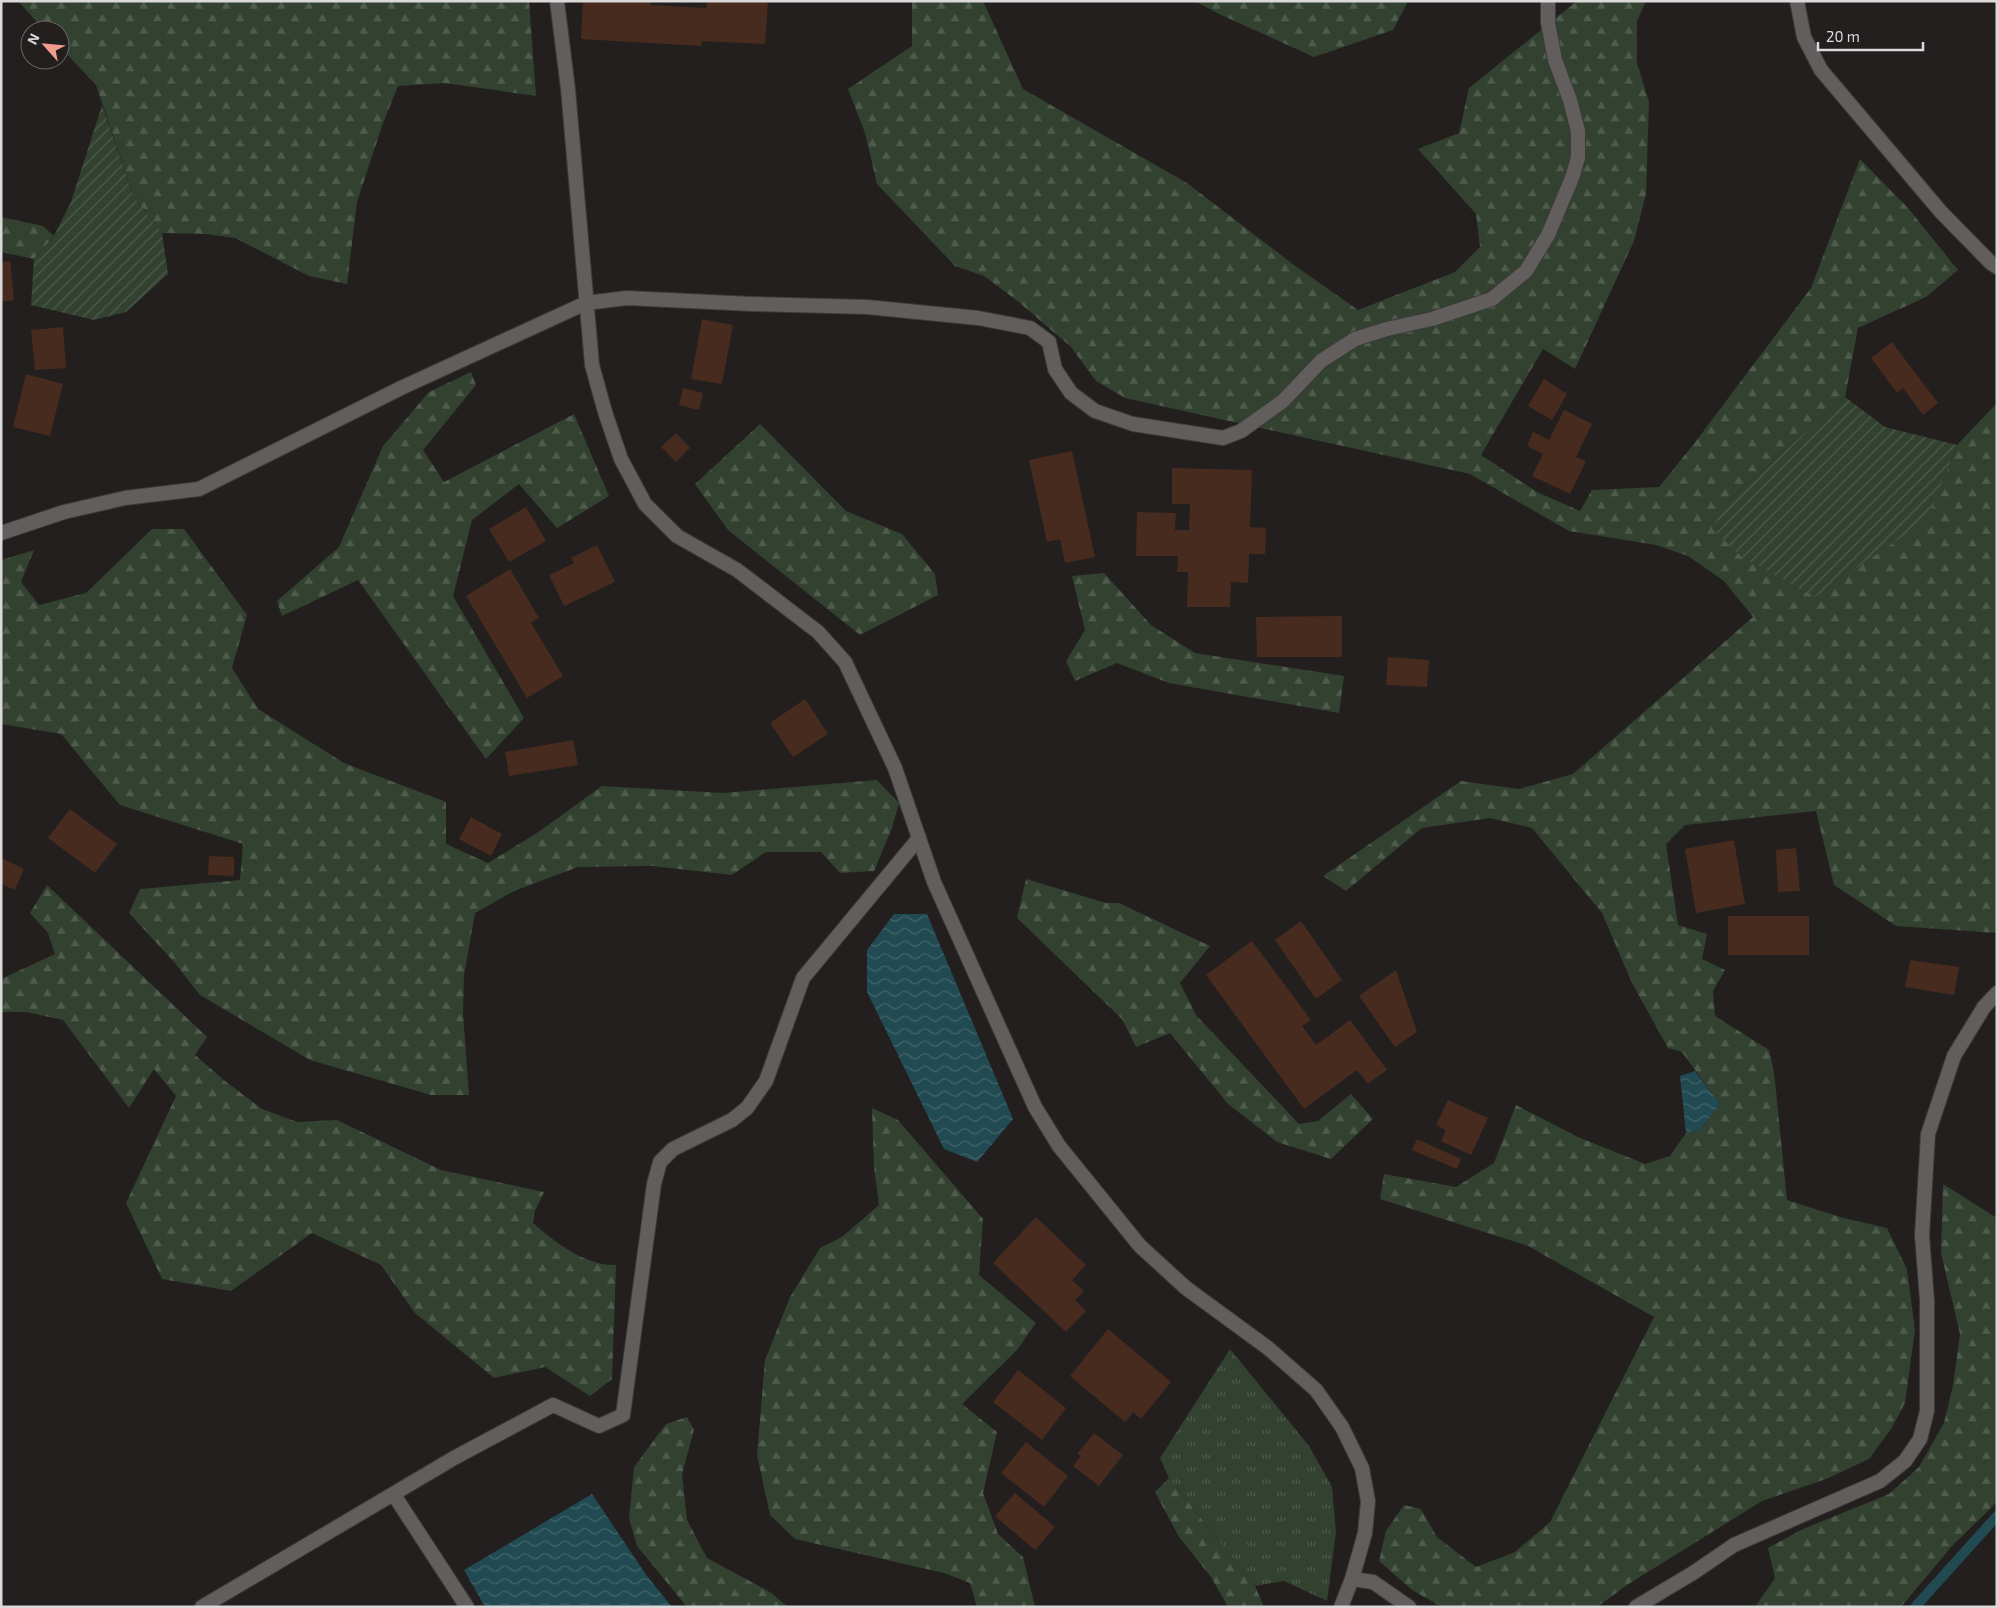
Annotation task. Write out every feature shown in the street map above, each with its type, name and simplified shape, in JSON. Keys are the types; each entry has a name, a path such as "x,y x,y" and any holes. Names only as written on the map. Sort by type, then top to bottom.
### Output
{"street":[{"path":"556,1 568,89 592,365 621,460 645,504 677,536 737,570 818,632 846,662 895,768 934,882 1031,1098 1059,1146 1140,1246 1186,1288 1268,1348 1316,1390 1342,1427 1362,1468 1368,1500 1365,1533 1352,1579 1341,1607"},
{"path":"1,533 64,512 116,500 199,489 401,388 586,303 628,298 868,307 978,318 1030,328 1049,342 1055,369 1071,392 1094,411 1133,424 1223,438 1241,431 1283,401 1321,361 1355,339 1388,328 1432,319 1492,299 1526,271 1548,234 1572,178 1578,158 1578,131 1570,100 1556,60 1548,23 1548,1"},
{"path":"1798,1 1804,37 1821,70 1941,212 1997,267"},
{"path":"202,1607 454,1458 553,1405 599,1426 623,1415 654,1184 660,1162 673,1149 732,1120 747,1108 766,1081 803,978 919,838"},
{"path":"1636,1607 1693,1573 1734,1545 1880,1481 1905,1461 1920,1439 1927,1411 1926,1300 1922,1235 1928,1134 1954,1056 1984,1006 1997,993"},
{"path":"394,1495 467,1607"},
{"path":"1352,1579 1373,1582 1409,1607"}],"green space":[{"path":"18,1 529,1 536,96 445,83 398,86 383,123 357,202 347,284 309,276 235,238 206,234 162,233 134,197 96,85 70,58 70,20 35,20"},
{"path":"912,1 983,1 1023,89 1187,183 1294,265 1358,310 1455,272 1480,247 1476,214 1418,149 1459,133 1469,88 1577,1 1646,1 1637,21 1637,63 1649,102 1646,194 1634,241 1575,369 1543,349 1481,455 1537,492 1580,511 1592,490 1659,487 1693,445 1811,288 1860,159 1908,208 1958,270 1926,297 1858,328 1845,397 1725,504 1927,519 1957,445 1997,403 1997,933 1896,926 1834,885 1816,811 1685,825 1666,844 1678,925 1707,934 1702,959 1725,970 1713,991 1715,1016 1769,1050 1774,1072 1787,1200 1840,1217 1887,1228 1907,1269 1915,1330 1905,1403 1891,1429 1869,1459 1826,1479 1762,1501 1627,1585 1597,1607 1442,1607 1412,1590 1379,1561 1386,1531 1404,1505 1421,1509 1437,1537 1476,1567 1515,1552 1550,1522 1654,1317 1528,1246 1380,1199 1384,1174 1456,1187 1494,1163 1516,1105 1578,1137 1645,1164 1670,1156 1686,1133 1700,1130 1720,1104 1682,1052 1668,1048 1632,983 1602,913 1532,828 1490,818 1422,828 1346,891 1323,876 1461,781 1519,789 1573,774 1753,617 1724,581 1688,556 1656,545 1569,531 1470,474 1125,398 1096,381 1071,347 1020,303 984,276 955,266 877,184 865,133 848,89 912,46"},
{"path":"1195,1 1408,1 1393,30 1314,57 1219,14"},
{"path":"102,105 134,197 162,233 168,274 126,312 94,320 31,305 34,259 54,236 71,202"},
{"path":"1,217 43,226 54,236 34,259 1,252"},
{"path":"471,372 476,385 423,450 444,482 574,414 609,496 557,528 519,484 472,520 453,596 524,718 486,759 358,580 282,616 277,601 339,547 383,446 429,392"},
{"path":"1845,397 1885,427 1957,445 1928,519 1815,597 1742,557 1712,529 1725,504"},
{"path":"760,424 846,511 902,534 935,574 938,595 860,635 728,530 695,484"},
{"path":"152,529 184,529 247,615 232,668 258,709 344,763 446,802 446,844 488,863 537,833 602,786 723,793 877,780 899,803 892,828 874,871 840,873 821,852 766,852 732,875 652,866 578,867 514,891 475,913 464,975 463,1013 469,1095 431,1095 310,1060 200,995 174,962 129,913 140,889 240,880 243,844 120,805 61,734 1,724 1,560 34,550 21,582 39,605 86,593"},
{"path":"1104,573 1151,625 1195,653 1344,676 1339,713 1169,683 1117,663 1075,681 1066,661 1085,630 1072,576"},
{"path":"1026,879 1106,903 1119,903 1210,946 1180,983 1196,1015 1299,1124 1318,1121 1351,1094 1373,1119 1331,1159 1277,1142 1228,1104 1170,1033 1136,1047 1122,1019 1017,918"},
{"path":"47,885 207,1037 195,1055 262,1109 297,1122 337,1120 441,1170 544,1192 535,1211 533,1223 571,1252 593,1262 616,1265 612,1379 590,1396 545,1367 494,1378 415,1313 381,1265 312,1233 231,1291 162,1279 126,1203 176,1096 154,1069 129,1108 63,1020 26,1012 1,1012 1,979 55,954 48,933 30,913"},
{"path":"872,1108 898,1120 983,1219 979,1275 1036,1323 1017,1350 962,1404 997,1432 983,1493 998,1534 1023,1557 1035,1607 977,1607 970,1583 944,1573 795,1539 770,1515 757,1455 765,1360 790,1297 820,1248 842,1237 879,1205 874,1168"},
{"path":"1943,1184 1997,1218 1997,1502 1952,1546 1901,1607 1755,1607 1775,1578 1768,1548 1803,1529 1889,1494 1919,1467 1944,1423 1953,1385 1960,1334 1941,1253"},
{"path":"1230,1349 1309,1446 1332,1487 1336,1532 1327,1601 1284,1581 1255,1586 1169,1478 1160,1458"},
{"path":"687,1417 694,1430 682,1474 687,1520 707,1558 770,1592 788,1607 687,1607 637,1546 629,1518 634,1467 666,1424"},
{"path":"1169,1478 1255,1586 1264,1607 1228,1607 1211,1577 1179,1537 1155,1492"}],"water":[{"path":"894,914 927,914 1013,1119 977,1162 944,1149 867,992 867,950"},
{"path":"1695,1071 1720,1104 1700,1130 1686,1133 1680,1076"},
{"path":"592,1494 647,1576 672,1607 485,1607 464,1570"}],"building":[{"path":"583,1 651,1 651,5 706,8 707,1 768,1 765,44 702,41 701,46 581,39"},
{"path":"10,261 14,300 1,302 1,262"},
{"path":"702,319 733,325 722,384 691,379"},
{"path":"63,327 66,368 35,370 31,330"},
{"path":"1892,342 1938,403 1923,415 1903,388 1897,393 1871,358"},
{"path":"26,374 63,384 50,436 13,427"},
{"path":"1544,379 1567,394 1552,420 1528,406"},
{"path":"683,388 703,393 699,410 679,405"},
{"path":"1564,410 1592,424 1576,457 1586,461 1570,494 1532,476 1543,454 1527,446 1533,432 1549,440"},
{"path":"676,433 690,448 676,462 661,447"},
{"path":"1072,451 1095,557 1065,563 1060,539 1047,542 1029,460"},
{"path":"1172,468 1252,470 1250,527 1266,528 1265,554 1249,554 1248,583 1231,582 1230,607 1187,607 1188,572 1177,572 1178,556 1136,556 1137,512 1176,513 1175,530 1189,530 1190,504 1172,504"},
{"path":"526,507 546,541 509,562 489,529"},
{"path":"597,545 615,582 564,606 549,575 574,563 571,558"},
{"path":"510,569 539,618 531,623 563,676 527,698 466,596"},
{"path":"1342,616 1342,657 1257,657 1256,617"},
{"path":"1388,657 1429,660 1427,687 1386,685"},
{"path":"805,699 828,734 793,757 770,723"},
{"path":"573,740 578,765 509,776 505,752"},
{"path":"70,809 117,844 95,873 48,838"},
{"path":"471,817 502,834 491,856 459,839"},
{"path":"1734,840 1745,904 1696,913 1685,849"},
{"path":"1796,848 1800,891 1778,892 1776,850"},
{"path":"209,856 234,857 234,876 208,875"},
{"path":"1,858 24,869 15,890 1,884"},
{"path":"1728,916 1809,916 1809,955 1728,955"},
{"path":"1301,921 1342,980 1316,999 1275,940"},
{"path":"1252,941 1311,1020 1302,1026 1316,1045 1350,1020 1387,1070 1368,1084 1357,1070 1304,1109 1206,975"},
{"path":"1910,960 1959,967 1954,995 1905,987"},
{"path":"1396,970 1417,1032 1395,1047 1359,996"},
{"path":"1448,1100 1488,1118 1471,1155 1441,1141 1446,1130 1436,1125"},
{"path":"1417,1139 1461,1159 1457,1169 1412,1150"},
{"path":"1036,1217 1086,1265 1072,1280 1084,1291 1075,1300 1086,1311 1066,1332 993,1263"},
{"path":"1108,1329 1171,1382 1141,1419 1133,1412 1125,1422 1070,1376"},
{"path":"1018,1370 1066,1408 1042,1440 993,1402"},
{"path":"1094,1433 1123,1455 1099,1486 1073,1466 1081,1456 1077,1454"},
{"path":"1026,1442 1068,1476 1044,1507 1001,1473"},
{"path":"1015,1493 1055,1527 1035,1550 995,1516"}],"waterway":[{"path":"1915,1607 1997,1516"}]}
